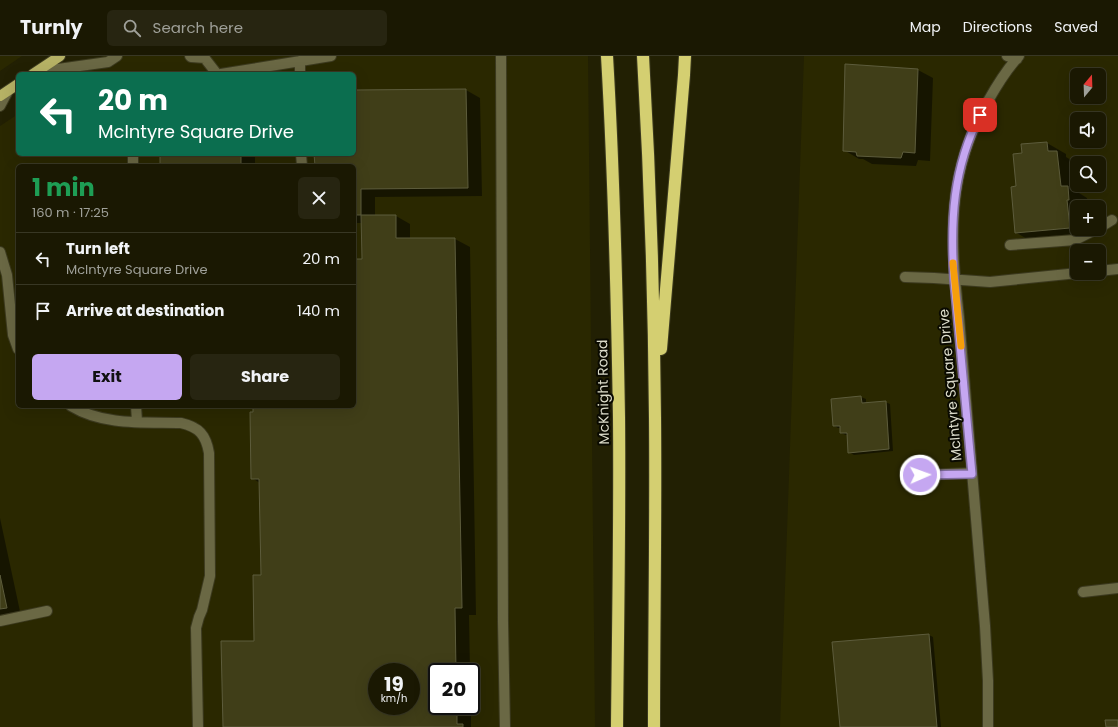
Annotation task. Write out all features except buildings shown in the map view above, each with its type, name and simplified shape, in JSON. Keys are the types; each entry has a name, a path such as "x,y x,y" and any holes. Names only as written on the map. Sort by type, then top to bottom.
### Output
{"highway":[{"name":"McKnight Road","path":"607,56 614,206 618,410 617,727"},
{"path":"643,56 653,281 655,418 654,727"},
{"path":"655,418 685,56"}],"main road":[{"path":"36,72 60,56"},
{"path":"4,94 16,85"}],"street":[{"path":"42,72 108,62 117,56"},
{"path":"190,56 205,57 216,72"},
{"path":"233,72 331,56"},
{"path":"501,56 503,622 505,727"},
{"name":"McIntyre Square Drive","path":"988,727 988,681 985,626 954,280 953,218 962,160 976,124 985,106 1014,57"},
{"path":"300,61 300,72"},
{"path":"0,106 4,94"},
{"path":"1106,223 1112,220"},
{"path":"1010,246 1075,240 1083,236"},
{"path":"0,252 7,276 4,283 13,335 16,343"},
{"path":"1106,270 1118,269"},
{"path":"905,277 990,282 1070,274"},
{"path":"76,408 98,417 120,421 181,423 198,429 204,436 209,453 210,576 196,628 198,727"},
{"path":"136,408 137,421"},
{"path":"920,475 972,474"},
{"path":"1083,592 1118,588"},
{"path":"0,621 47,611"}],"shaded area":[{"path":"0,56 22,56 0,71"},
{"path":"104,56 588,56 595,727 0,727 0,126 16,115 16,156 356,156 356,72 81,72"},
{"path":"804,56 1118,56 1118,727 780,727"}],"slow traffic":[{"path":"953,263 961,346"}],"route":[{"path":"920,475 972,474 954,280 953,218 954,199 962,160 980,115"}]}
